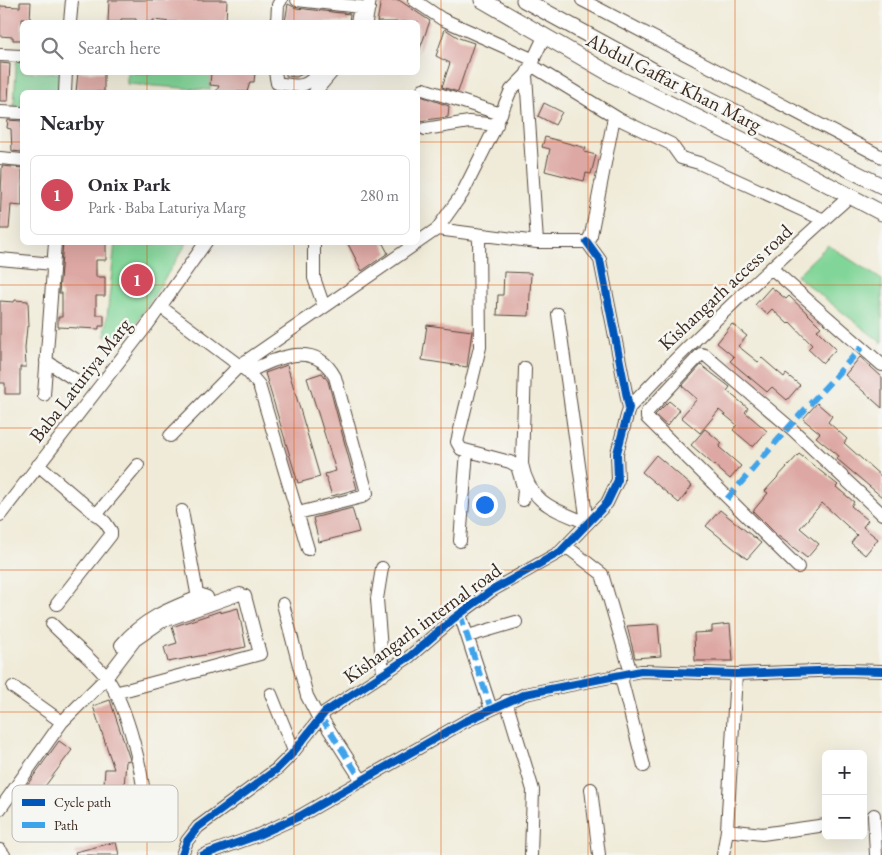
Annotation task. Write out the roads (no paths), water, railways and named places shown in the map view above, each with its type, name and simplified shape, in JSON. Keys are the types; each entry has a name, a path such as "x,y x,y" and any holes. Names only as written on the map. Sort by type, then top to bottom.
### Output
{"main road":[{"name":"Abdul Gaffar Khan Marg","path":"482,0 614,76 747,142 882,213"},
{"name":"Abdul Gaffar Khan Marg","path":"524,0 656,72 882,186"}],"street":[{"path":"70,20 72,0"},
{"path":"277,20 278,5 281,0"},
{"path":"297,0 366,5"},
{"path":"414,0 442,19 614,116 671,144 681,158 699,163 824,220"},
{"path":"582,0 882,157"},
{"path":"358,20 366,5"},
{"path":"366,5 366,20"},
{"path":"420,241 437,229 462,194 499,119 511,90 530,67 544,37"},
{"path":"0,55 20,56"},
{"path":"530,67 538,242"},
{"path":"65,90 66,75"},
{"path":"276,75 277,83 314,89"},
{"path":"314,89 318,75"},
{"path":"314,89 329,75"},
{"path":"423,88 499,119"},
{"path":"0,112 20,114"},
{"path":"587,242 604,175 614,116"},
{"path":"425,129 499,119"},
{"path":"0,158 20,160"},
{"name":"Kishangarh access road","path":"629,408 670,364 850,196"},
{"path":"437,229 479,236 538,242 587,242"},
{"path":"479,236 480,347 457,442 461,449 517,466 524,490 523,500"},
{"path":"587,242 600,260 629,408"},
{"path":"44,395 55,245"},
{"name":"Baba Laturiya Marg","path":"0,516 161,307 204,245"},
{"path":"314,245 314,278 324,307"},
{"path":"170,436 244,369 324,307 414,245"},
{"path":"0,259 53,264"},
{"path":"771,268 882,365"},
{"path":"161,307 244,369 260,385 308,549"},
{"path":"558,314 587,523"},
{"path":"244,369 277,358 297,354 318,359 331,369 335,377 367,493 362,497 298,513"},
{"path":"794,562 727,499 646,416 703,354 793,430 882,514"},
{"path":"46,361 78,381"},
{"path":"524,368 522,464 525,476 538,500 587,523"},
{"name":"Kishangarh internal road","path":"182,855 187,841 198,827 256,786 294,751 320,718 335,704 383,676 491,591 538,566 567,547 607,503 618,480 617,453 629,408"},
{"path":"460,540 467,451"},
{"path":"38,465 109,526 110,535 57,604"},
{"path":"96,515 138,465"},
{"path":"182,511 197,593 200,596"},
{"path":"567,547 602,574 626,673 644,766"},
{"path":"382,568 377,599 383,676"},
{"path":"104,675 136,628 162,611 200,596 211,597 236,590"},
{"path":"17,785 62,722 135,640 161,622 240,594 245,596 260,654 115,693"},
{"path":"283,604 307,696 362,781"},
{"path":"460,614 491,709"},
{"path":"468,636 516,622"},
{"path":"52,624 104,675 115,693 141,768 144,785"},
{"path":"203,855 256,836 292,820 464,722 506,701 525,694 626,673 663,671 736,674 844,670 882,671"},
{"path":"723,855 727,830 736,674"},
{"path":"13,687 62,722"},
{"path":"271,694 294,751"},
{"path":"506,701 533,790 530,855"},
{"path":"591,789 599,855"},
{"path":"0,809 12,792"},
{"path":"873,815 876,855"},
{"path":"727,830 762,834 822,826"},
{"path":"0,850 4,855"}],"place":[{"name":"Onix Park","path":"137,280"}]}
